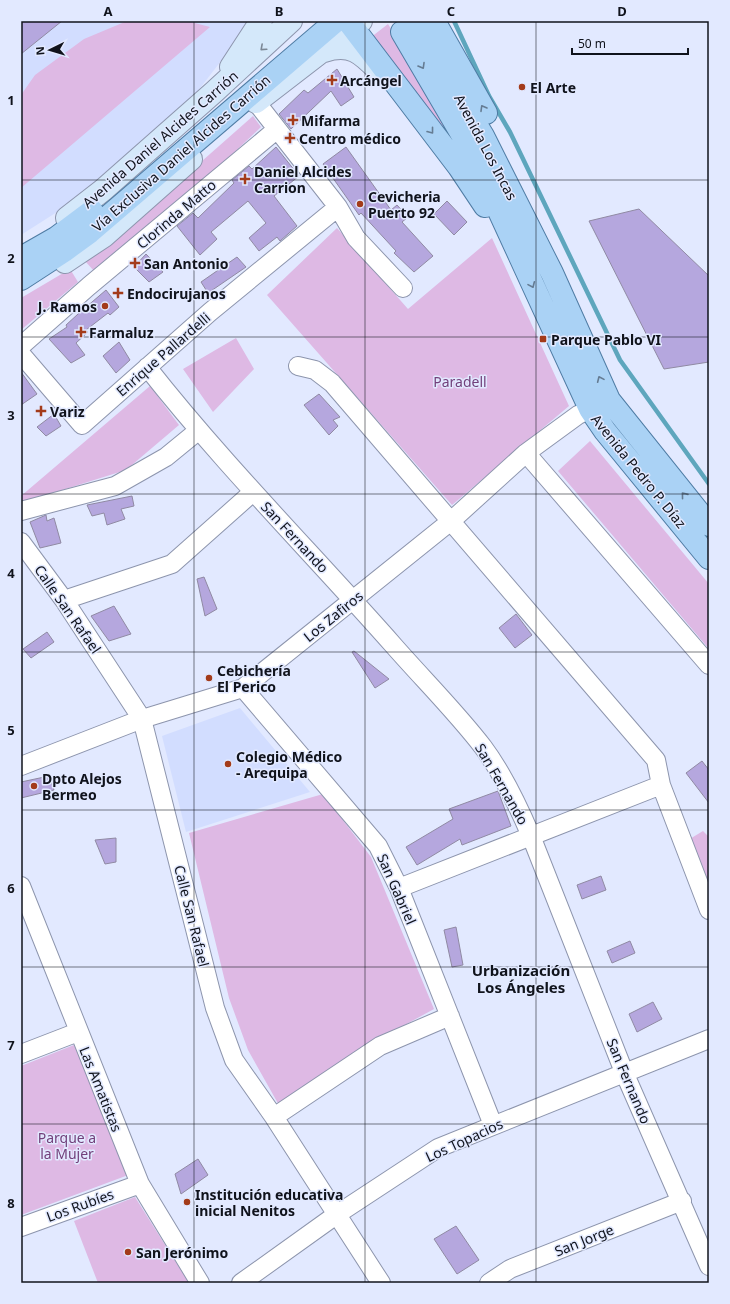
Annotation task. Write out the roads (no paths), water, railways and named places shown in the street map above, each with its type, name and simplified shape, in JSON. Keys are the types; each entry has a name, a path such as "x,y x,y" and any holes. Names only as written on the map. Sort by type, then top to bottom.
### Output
{"main road":[{"path":"214,92 261,21"},
{"name":"Vía Exclusiva Daniel Alcides Carrión","path":"21,278 64,251 90,232 307,38 323,21"},
{"path":"349,23 459,167 516,249"},
{"name":"Vía Exclusiva Daniel Alcides Carrión","path":"21,258 75,225 118,192 307,38 349,23"},
{"name":"Avenida Los Incas","path":"417,26 516,249"},
{"name":"Avenida Los Incas","path":"417,26 483,136 552,273"},
{"path":"21,289 104,236 256,102 307,38 349,48 364,56 407,100"},
{"name":"Avenida Daniel Alcides Carrión","path":"21,246 70,216 103,190 214,92 307,38"},
{"name":"Avenida Pedro P. Díaz","path":"516,249 600,405 709,525"},
{"name":"Avenida Pedro P. Díaz","path":"552,273 600,405 605,431 709,558"}],"street":[{"path":"256,102 276,130 338,208 356,238 403,288"},
{"name":"Clorinda Matto","path":"21,346 95,281 276,130"},
{"name":"Enrique Pallardelli","path":"21,354 82,425 210,312 338,208"},
{"path":"298,366 315,370 332,383 656,760 661,785 709,910"},
{"name":"San Fernando","path":"147,367 253,492 353,600 484,748 519,808 624,1072 682,1201 709,1266"},
{"name":"Los Zafiros","path":"21,766 142,719 243,688 451,521 526,452 578,415 600,405"},
{"path":"21,511 115,486 166,457 199,430"},
{"path":"526,452 709,665"},
{"path":"64,600 172,564 253,492"},
{"name":"Calle San Rafael","path":"21,542 64,600 142,719 215,1008 234,1060 274,1116 336,1215 381,1283"},
{"name":"San Gabriel","path":"243,688 378,846 399,888 493,1125"},
{"path":"399,888 661,785"},
{"name":"Las Amatistas","path":"21,886 78,1032 140,1184 200,1283"},
{"path":"274,1116 380,1046 450,1016"},
{"path":"21,1054 78,1032"},
{"name":"Los Topacios","path":"241,1283 336,1215 438,1148 709,1039"},
{"name":"Los Rubíes","path":"21,1227 140,1184"},
{"name":"San Jorge","path":"489,1283 510,1269 682,1201"}],"waterway":[{"path":"454,21 489,96 510,132 620,360 709,484"}],"place":[{"name":"Arcángel","path":"332,80"},
{"name":"El Arte","path":"522,87"},
{"name":"Mifarma","path":"293,120"},
{"name":"Centro médico","path":"290,138"},
{"name":"Daniel Alcides Carrion","path":"245,179"},
{"name":"Cevicheria Puerto 92","path":"360,204"},
{"name":"San Antonio","path":"135,263"},
{"name":"Endocirujanos","path":"118,293"},
{"name":"J. Ramos","path":"105,306"},
{"name":"Farmaluz","path":"81,332"},
{"name":"Parque Pablo VI","path":"543,339"},
{"name":"Variz","path":"41,411"},
{"name":"Cebichería El Perico","path":"209,678"},
{"name":"Colegio Médico - Arequipa","path":"228,764"},
{"name":"Dpto Alejos Bermeo","path":"34,786"},
{"name":"Institución educativa inicial Nenitos","path":"187,1202"},
{"name":"San Jerónimo","path":"128,1252"}],"district":[{"name":"Urbanización Los Ángeles","path":"521,978"}],"park label":[{"name":"Paradell","path":"460,381"},
{"name":"Parque a la Mujer","path":"67,1146"}]}
